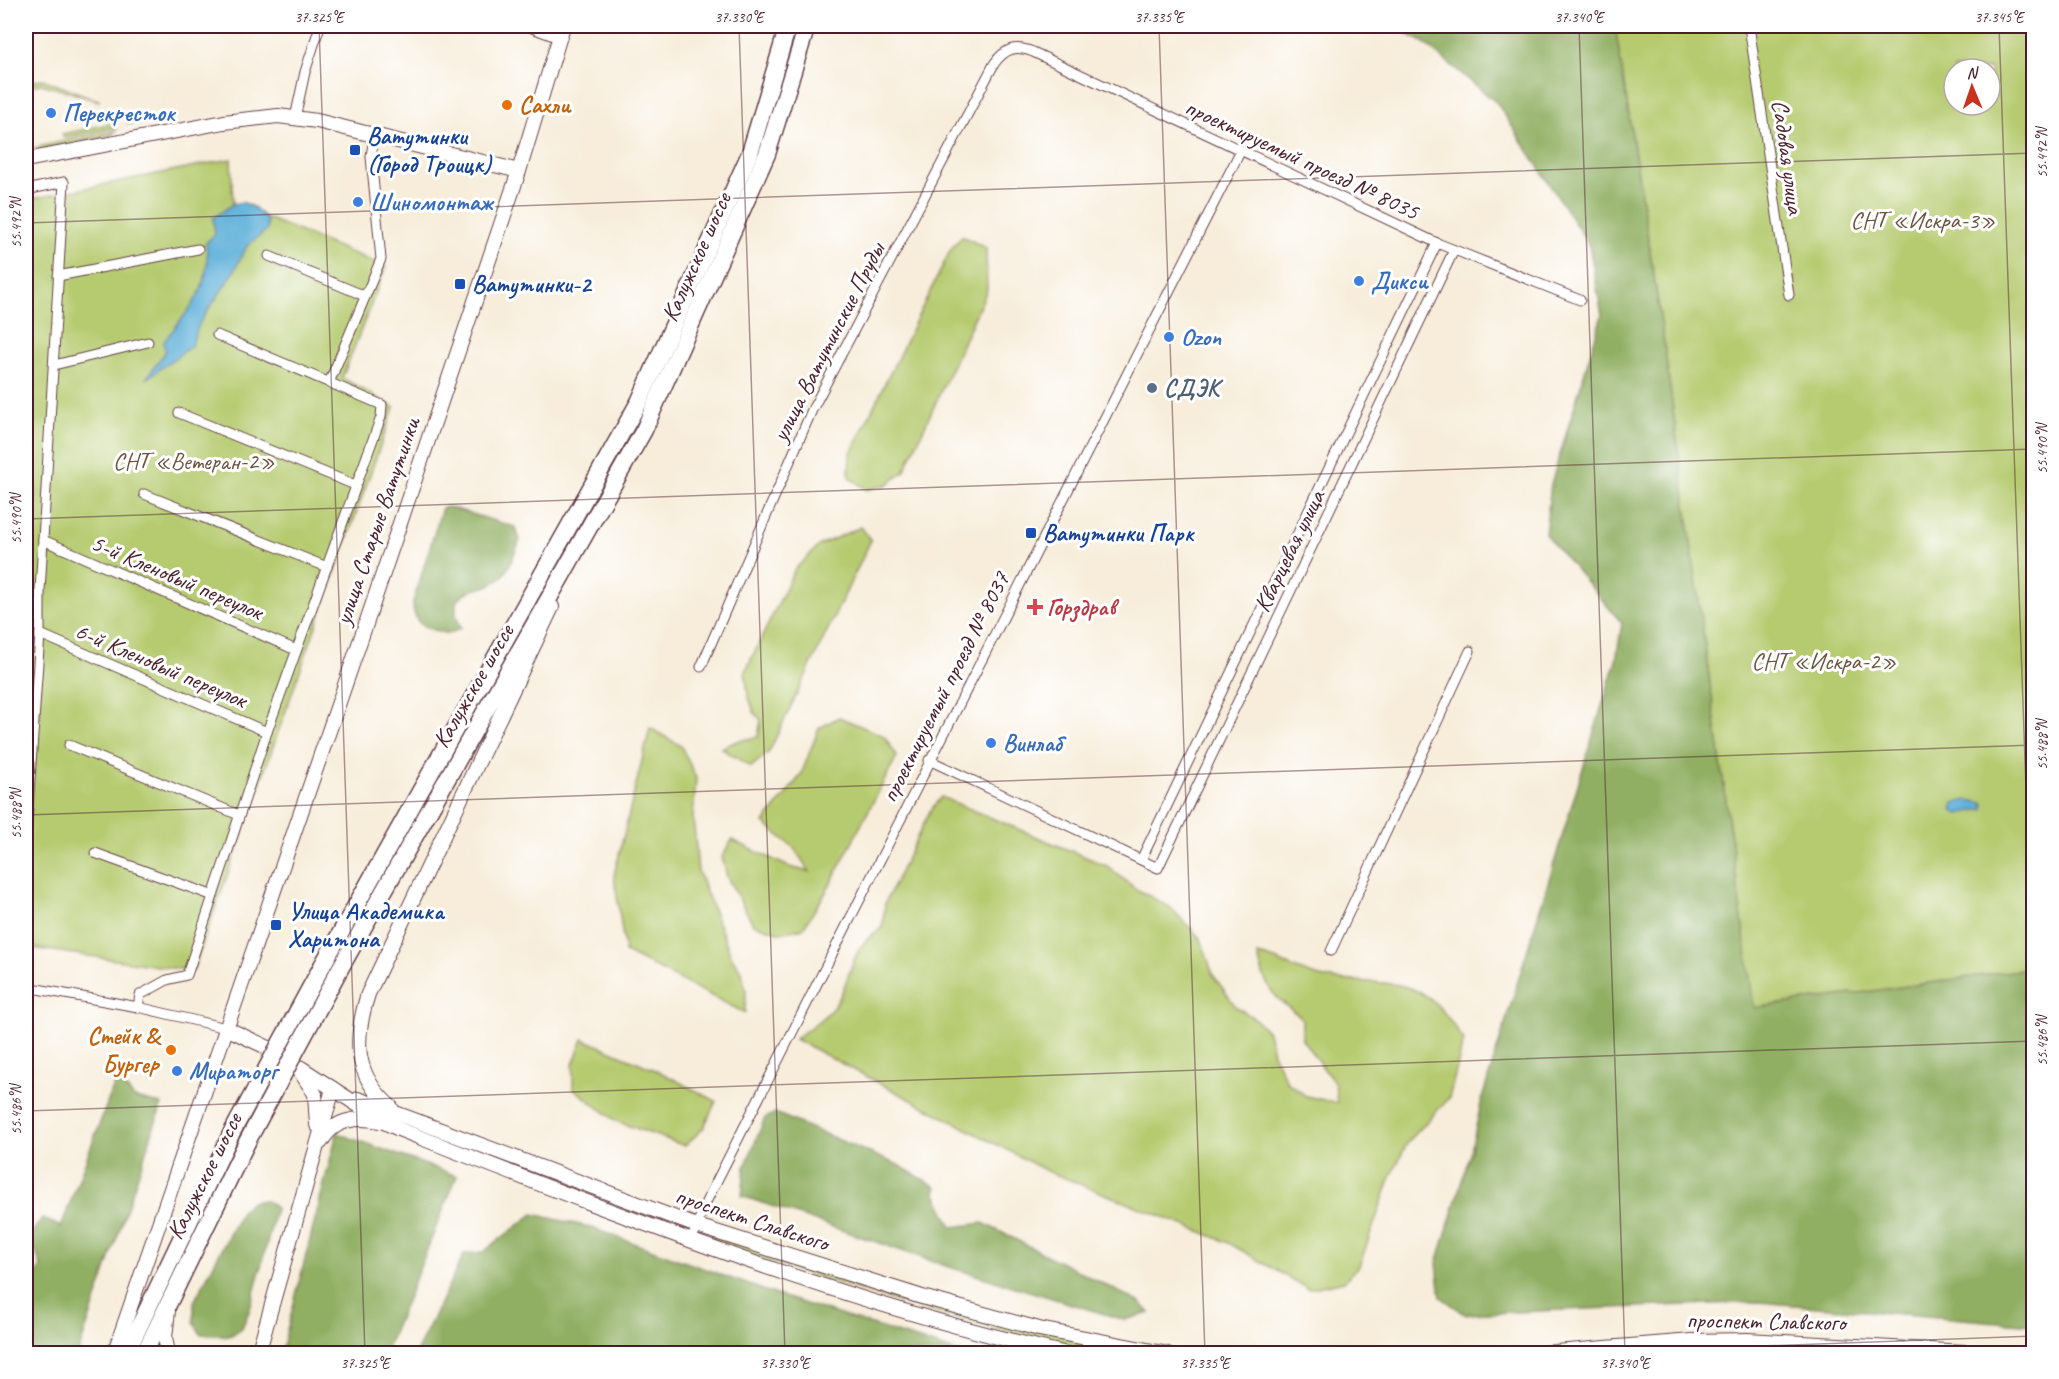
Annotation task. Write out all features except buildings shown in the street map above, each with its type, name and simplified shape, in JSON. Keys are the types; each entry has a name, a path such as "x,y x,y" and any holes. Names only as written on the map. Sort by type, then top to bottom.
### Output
{"highway":[{"name":"Калужское шоссе","path":"126,1353 231,1134 322,966 639,402 750,153 788,26"},
{"name":"Калужское шоссе","path":"144,1353 247,1142 337,974 575,556 644,430 700,310 767,154 807,26"}],"main road":[{"name":"улица Старые Ватутинки","path":"225,1028 371,610 519,171 561,32"},
{"path":"26,160 224,122 278,116 317,121 374,137 519,171"},
{"path":"400,1114 379,1097 364,1074 358,1036 363,1010 452,814 522,675 575,556"},
{"name":"проспект Славского","path":"225,1028 256,1041 384,1122 691,1242 914,1313 1067,1353"},
{"name":"Калужское шоссе","path":"114,1353 225,1028"},
{"path":"293,1063 315,1094 318,1108 314,1155"},
{"path":"258,1353 333,1089"},
{"name":"проспект Славского","path":"333,1089 697,1226 922,1297 1007,1320 1126,1348 1168,1353"},
{"path":"314,1155 325,1134 344,1121 369,1119 384,1122"},
{"path":"168,1353 165,1337 170,1296"},
{"name":"проспект Славского","path":"1531,1353 1692,1341 1747,1340 2001,1353"}],"street":[{"path":"295,118 305,72 320,26"},
{"path":"527,26 561,32"},
{"name":"Садовая улица","path":"1749,26 1789,295"},
{"name":"проектируемый проезд № 8035","path":"1011,48 1022,47 1033,52 1240,152 1437,243 1580,300"},
{"name":"улица Ватутинские Пруды","path":"701,667 812,410 994,64 1001,54 1011,48"},
{"path":"329,383 381,259 371,157 374,137"},
{"name":"проектируемый проезд № 8037","path":"691,1242 704,1206 1240,152"},
{"path":"26,190 64,182 43,540 40,634 26,837"},
{"name":"Кварцевая улица","path":"1437,243 1141,860 1158,868 1454,250"},
{"path":"58,276 198,249"},
{"path":"269,256 365,296"},
{"path":"138,1007 140,995 146,991 167,980 187,975 267,732 374,437 382,405 217,335"},
{"path":"54,365 148,342"},
{"path":"179,412 355,485"},
{"path":"144,494 327,567"},
{"name":"5-й Кленовый переулок","path":"43,540 296,650"},
{"name":"6-й Кленовый переулок","path":"40,634 267,732"},
{"path":"1331,951 1470,651"},
{"path":"69,745 239,815"},
{"path":"929,760 1141,860"},
{"path":"95,853 212,895"},
{"path":"26,987 138,1007 225,1028"}],"green space":[{"path":"1392,26 1615,26 1662,329 1754,1008 2033,968 2033,1325 1759,1302 1465,1314 1441,1297 1437,1263 1471,1150 1482,1099 1616,660 1622,623 1545,534 1551,484 1602,315 1589,245 1497,103 1423,42"},
{"path":"1615,26 2033,26 2033,968 1754,1008 1662,329"},
{"path":"42,79 100,101 41,84 26,87 26,83"},
{"path":"142,115 154,122 128,124 126,119"},
{"path":"114,123 116,128 64,138 62,134"},
{"path":"116,131 111,136 26,154 26,149"},
{"name":"СНТ «Ветеран-2»","path":"231,159 233,204 386,267 342,378 394,407 193,971 26,947 26,200"},
{"path":"962,236 986,248 987,290 904,472 886,485 867,490 849,477 850,455 951,249"},
{"path":"449,507 515,527 520,540 510,565 501,578 490,585 467,593 456,602 456,615 461,628 448,634 427,628 418,622 413,602 442,508"},
{"path":"861,527 871,540 769,752 751,767 721,748 737,741 758,737 761,720 754,712 748,695 745,672 795,569 820,545"},
{"path":"839,717 884,736 897,756 826,892 803,928 781,933 753,924 727,877 722,857 732,840 789,867 810,872 794,848 764,823 801,775 819,728"},
{"path":"650,728 681,746 696,778 693,816 698,871 732,958 742,972 746,991 745,1013 625,952 614,875"},
{"path":"941,797 1107,866 1136,889 1170,907 1201,939 1213,975 1236,1007 1253,1017 1268,1032 1273,1053 1287,1082 1306,1096 1337,1103 1335,1084 1302,1039 1302,1018 1272,992 1264,977 1258,955 1328,979 1378,982 1409,988 1423,994 1444,1012 1464,1040 1449,1098 1407,1143 1390,1179 1359,1266 1344,1281 1308,1289 1229,1243 1047,1171 795,1039 834,1007 857,953 871,936 882,928 885,903 930,811"},
{"path":"583,1039 658,1071 716,1101 704,1127 685,1146 616,1121 573,1088 573,1065"},
{"path":"117,1077 134,1098 162,1104 78,1353 26,1353 26,1293 41,1266 30,1236 42,1218 61,1227"},
{"path":"775,1113 898,1165 937,1187 935,1192 952,1227 983,1223 1141,1303 1150,1313 1124,1320 946,1266 742,1196 745,1167 765,1118"},
{"path":"337,1133 457,1176 385,1353 281,1354"},
{"path":"265,1200 276,1208 250,1309 241,1330 229,1336 201,1334 194,1323 194,1302 242,1210 252,1202"},
{"path":"624,1206 679,1225 677,1231 621,1210"},
{"path":"533,1214 589,1227 774,1294 960,1353 416,1353 464,1254 483,1252"},
{"path":"713,1236 1133,1353 1054,1344 943,1315 711,1243"},
{"path":"1750,1347 1920,1353 1625,1354"}],"water":[{"path":"242,202 255,208 267,220 267,230 247,246 232,275 200,322 191,346 145,380 166,351 163,343 189,309 202,287 206,274 206,243 215,234 213,218 233,204"},
{"path":"1968,800 1984,803 1984,809 1958,814 1952,809 1954,803"}],"place":[{"name":"Сахли","path":"507,105"},
{"name":"Перекресток","path":"51,113"},
{"name":"Ватутинки (Город Троицк)","path":"355,150"},
{"name":"Шиномонтаж","path":"358,202"},
{"name":"Дикси","path":"1359,281"},
{"name":"Ватутинки-2","path":"460,284"},
{"name":"Ozon","path":"1169,337"},
{"name":"СДЭК","path":"1152,388"},
{"name":"Ватутинки Парк","path":"1031,533"},
{"name":"Горздрав","path":"1035,607"},
{"name":"Винлаб","path":"991,743"},
{"name":"Улица Академика Харитона","path":"276,925"},
{"name":"Стейк & Бургер","path":"171,1050"},
{"name":"Мираторг","path":"177,1071"}],"park label":[{"name":"СНТ «Искра-3»","path":"1923,220"},
{"name":"СНТ «Искра-2»","path":"1824,661"}]}
